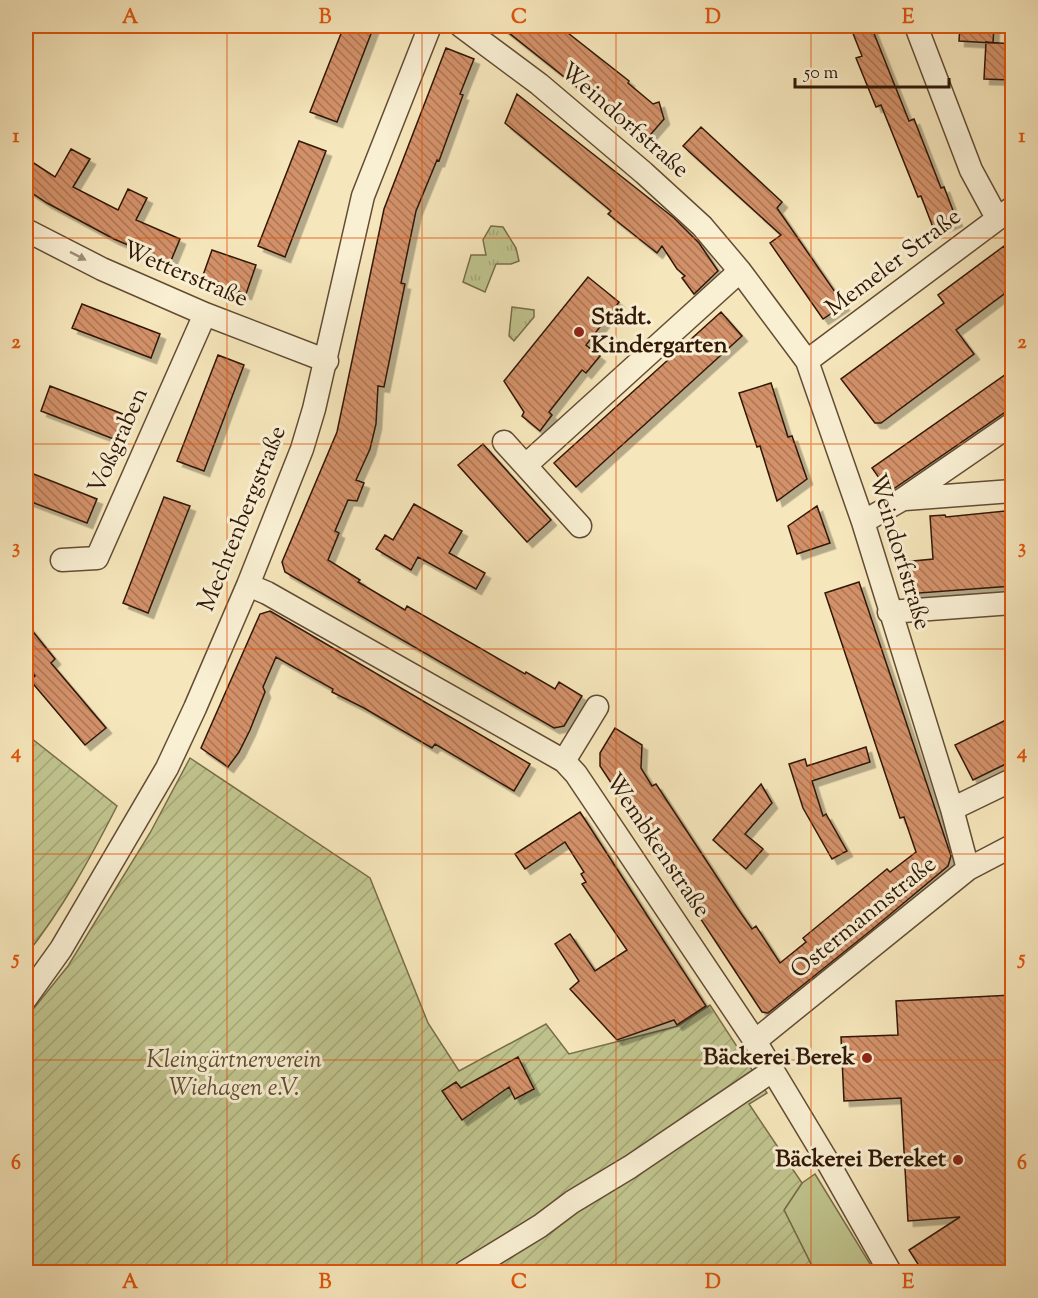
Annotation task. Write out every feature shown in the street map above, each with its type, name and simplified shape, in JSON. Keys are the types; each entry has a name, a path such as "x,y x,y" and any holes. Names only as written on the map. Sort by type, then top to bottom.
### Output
{"street":[{"name":"Mechtenbergstraße","path":"26,998 67,939 167,768 248,585 302,449 327,361 363,196 430,26"},
{"name":"Weindorfstraße","path":"461,26 539,84 644,173 702,226 740,271 807,361 862,522 952,809 968,869"},
{"path":"916,26 971,170 1005,213"},
{"name":"Memeler Straße","path":"807,361 1005,213"},
{"name":"Wetterstraße","path":"26,230 102,269 205,314 327,361"},
{"path":"526,465 740,271"},
{"name":"Voßgraben","path":"62,560 97,558 205,314"},
{"path":"862,522 903,499 1012,424"},
{"path":"504,442 580,526"},
{"path":"903,499 1012,491"},
{"name":"Wembkenstraße","path":"248,585 267,593 564,761 576,774 755,1041 890,1272"},
{"path":"889,612 1012,603"},
{"path":"564,761 597,707"},
{"path":"952,809 1012,780"},
{"name":"Ostermannstraße","path":"755,1041 968,869 1012,846"},
{"path":"465,1272 540,1226 572,1202 630,1167 772,1071"}],"green space":[{"path":"491,226 503,227 516,248 519,261 511,264 496,264 485,292 463,282 471,255 486,255 483,240"},
{"path":"512,307 534,310 534,317 514,341 509,336"},
{"path":"26,734 117,806 75,883 52,920 26,955"},
{"name":"Kleingärtnerverein Wiehagen e.V.","path":"190,758 370,878 428,1023 459,1071 546,1024 569,1054 678,1026 710,1005 767,1093 749,1104 802,1183 784,1210 815,1272 26,1272 26,1018 68,966 150,833"},
{"path":"815,1174 875,1272 815,1272 784,1210 802,1183"}],"building":[{"path":"344,26 374,26 337,122 310,112"},
{"path":"500,26 559,26 629,81 628,83 653,104 659,102 664,119 645,141"},
{"path":"850,26 871,26 909,121 914,119 941,188 944,187 957,221 934,230 921,196 918,197 881,105 876,107 856,58 862,56"},
{"path":"960,26 994,26 993,43 959,41"},
{"path":"986,42 1012,44 1012,80 984,79"},
{"path":"446,48 474,59 460,94 463,95 439,161 437,160 416,211 401,283 405,284 384,387 378,386 376,424 370,449 356,480 364,483 357,501 348,500 335,531 339,533 328,560 360,580 358,582 405,610 407,606 555,689 559,682 582,696 564,726 554,728 285,572 282,562 337,432 384,209"},
{"path":"517,94 674,218 699,243 718,271 694,294 682,278 685,276 677,269 662,246 657,253 608,214 611,211 505,123"},
{"path":"701,127 782,202 777,208 844,305 823,319 770,243 781,235 683,146"},
{"path":"299,141 326,151 285,257 258,246"},
{"path":"71,149 90,159 73,187 118,210 128,189 147,198 136,220 180,239 170,263 114,239 26,189 26,158 55,177"},
{"path":"1004,246 1012,258 1012,288 956,330 974,354 881,423 875,423 841,379 944,303 938,295"},
{"path":"212,250 256,265 246,294 202,278"},
{"name":"Städt. Kindergarten","path":"588,277 619,302 586,345 600,356 586,373 582,370 549,412 552,415 540,431 522,416 524,412 504,381"},
{"path":"82,304 160,334 151,358 72,328"},
{"path":"721,312 742,336 576,487 554,463"},
{"path":"218,355 244,365 204,471 177,461"},
{"path":"1012,370 1012,411 1004,413 889,492 872,468"},
{"path":"771,383 788,437 792,436 807,479 777,501 760,446 757,447 739,393"},
{"path":"50,386 128,416 119,441 41,411"},
{"path":"483,444 551,520 527,542 458,465"},
{"path":"26,471 97,499 87,523 26,500"},
{"path":"164,497 190,506 148,613 123,603"},
{"path":"414,504 462,531 449,553 485,573 476,589 418,557 411,570 376,549 385,535 393,540"},
{"path":"817,506 830,543 797,554 788,526"},
{"path":"1005,511 1005,513 1012,512 1012,586 906,594 903,562 933,559 930,516 945,515 946,517"},
{"path":"859,582 951,856 948,866 869,932 768,1013 762,1012 600,766 600,753 615,728 642,745 641,768 652,786 656,784 738,909 752,929 756,926 780,963 806,942 803,938 887,869 890,872 916,852 904,817 900,818 825,593"},
{"path":"270,611 530,764 514,791 435,744 432,748 332,692 333,689 276,657 263,687 265,692 250,730 228,767 201,748 260,614"},
{"path":"26,623 55,659 51,663 106,728 85,745 30,680 35,676 26,665"},
{"path":"1012,717 1012,761 973,780 955,745"},
{"path":"866,747 870,762 812,781 823,816 826,814 847,851 832,859 803,808 789,764 805,759 807,766"},
{"path":"761,784 772,803 745,834 763,849 746,869 713,840"},
{"path":"580,812 706,1006 677,1025 674,1020 617,1040 570,989 579,981 555,944 570,934 595,971 627,950 582,884 586,882 581,874 584,872 565,842 525,869 515,854"},
{"name":"Bäckerei Bereket","path":"1012,995 1012,1272 923,1272 909,1250 960,1217 908,1221 901,1098 844,1101 841,1037 898,1035 896,1001"},
{"path":"518,1057 534,1089 515,1099 509,1087 462,1120 442,1091 456,1082 461,1088"}],"place":[{"name":"Städt. Kindergarten","path":"579,332"},
{"name":"Bäckerei Berek","path":"867,1058"},
{"name":"Bäckerei Bereket","path":"958,1160"}]}
